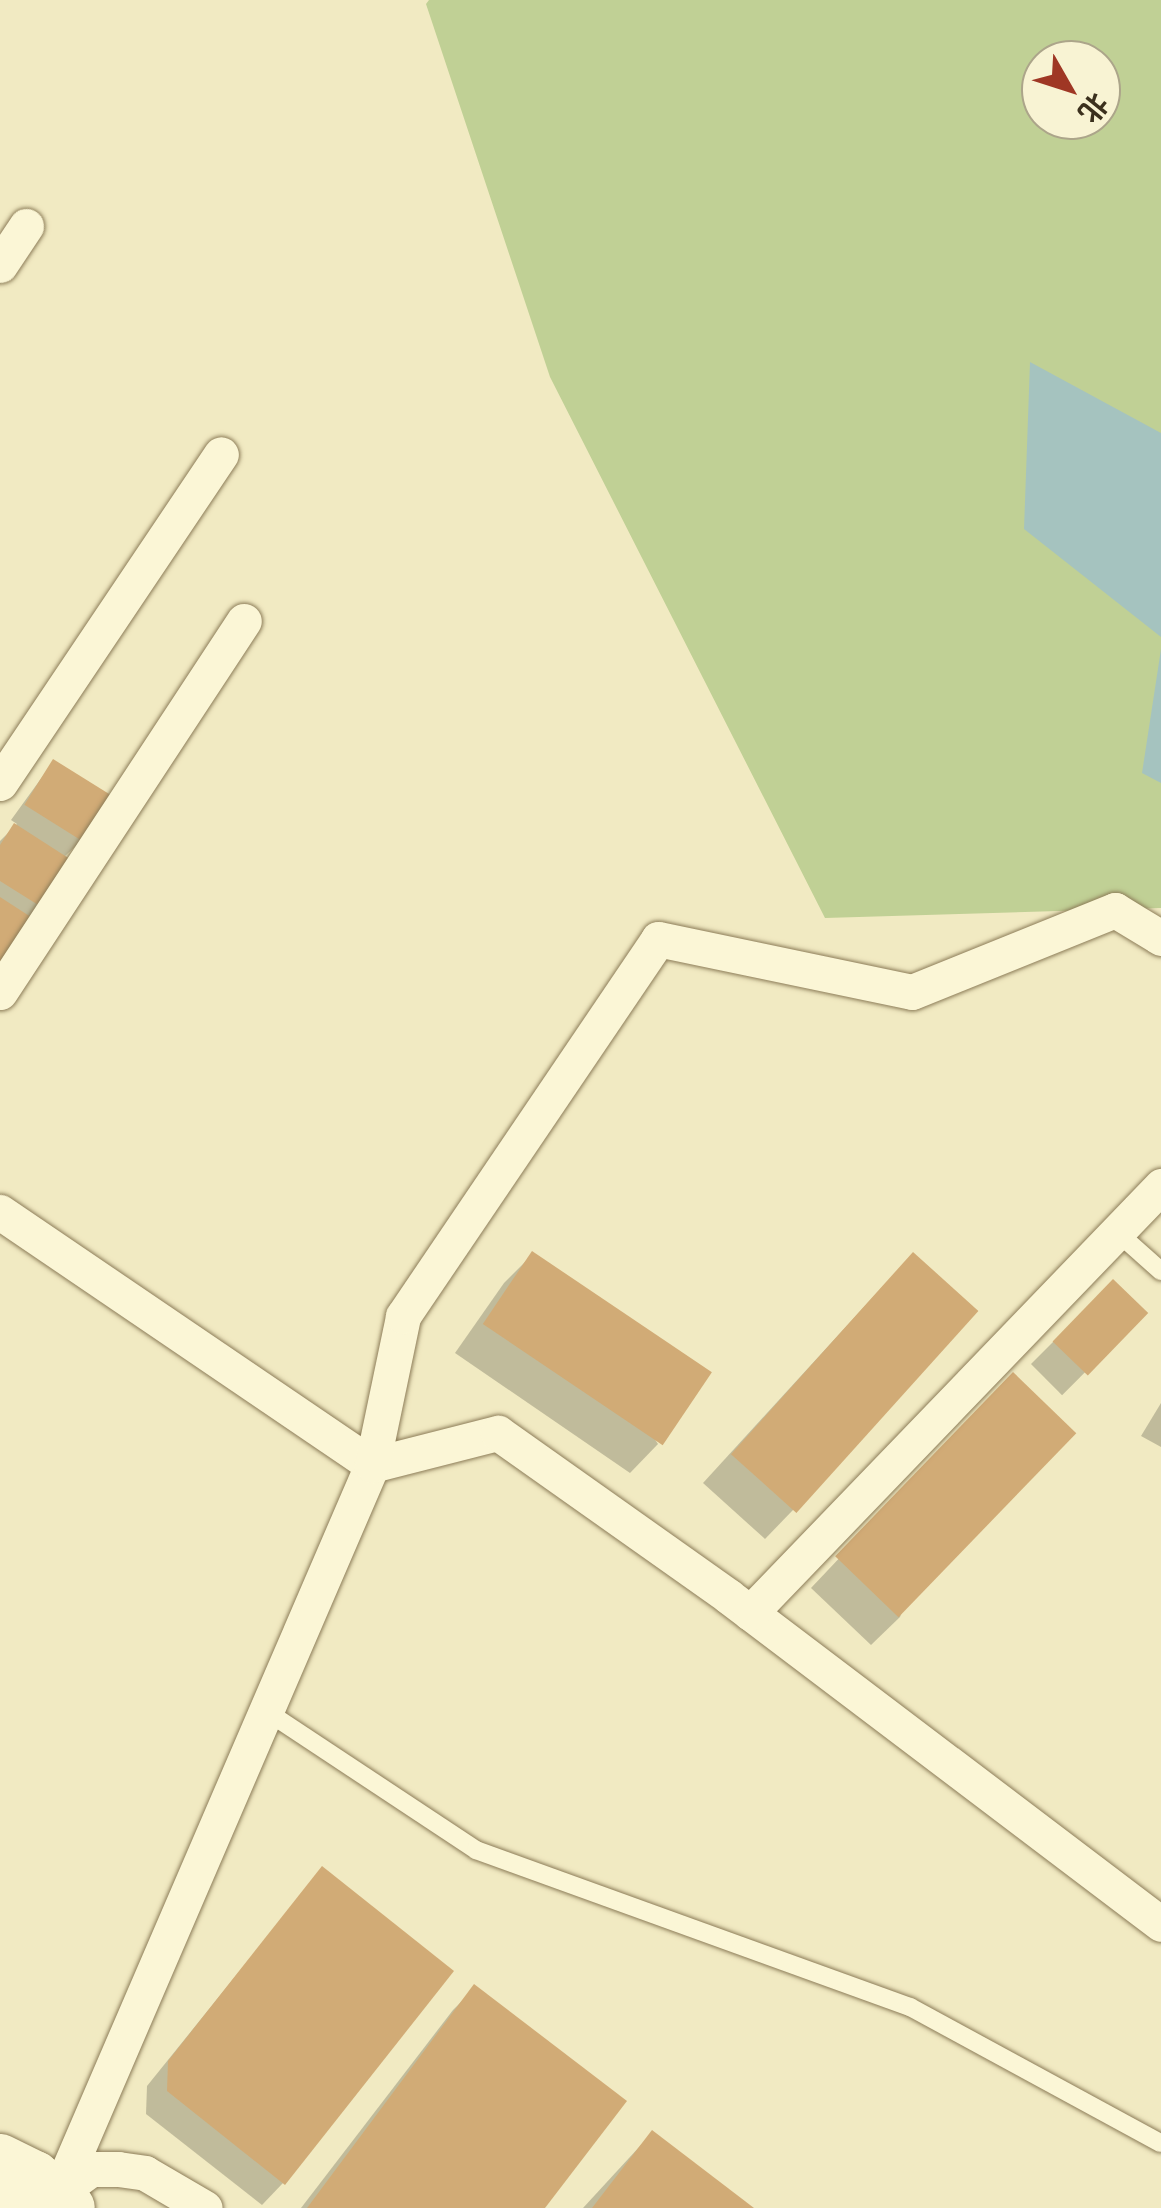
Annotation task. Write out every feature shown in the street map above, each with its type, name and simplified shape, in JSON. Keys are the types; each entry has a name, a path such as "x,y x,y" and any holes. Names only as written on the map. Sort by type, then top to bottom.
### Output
{"main road":[{"path":"0,2159 49,2204"},
{"path":"0,2198 49,2204"}],"street":[{"path":"0,265 26,226"},
{"path":"0,782 221,454"},
{"path":"0,992 244,621"},
{"path":"49,2204 372,1465 402,1316 658,939 912,992 1115,910 1161,938"},
{"path":"750,1613 1161,1186"},
{"path":"0,1212 372,1465 498,1434 750,1613 1161,1924"},
{"path":"49,2204 91,2170 118,2169 145,2174 206,2208"}],"lane":[{"path":"1117,1232 1161,1272"},
{"path":"266,1711 476,1850 910,2007 1161,2143"}],"green space":[{"path":"429,0 1161,0 1161,908 825,918 550,377 426,4"}],"water":[{"path":"1030,362 1161,433 1161,637 1024,529"},
{"path":"1161,649 1161,783 1142,773"}],"building":[{"path":"53,759 112,796 84,842 24,805"},
{"path":"14,823 73,861 43,908 0,881 0,845"},
{"path":"0,897 34,919 0,964"},
{"path":"532,1251 712,1372 663,1445 483,1324"},
{"path":"913,1252 978,1311 796,1513 731,1454"},
{"path":"1113,1279 1148,1313 1088,1376 1053,1342"},
{"path":"1013,1372 1076,1433 898,1617 835,1556"},
{"path":"322,1866 454,1971 285,2185 167,2091 168,2061"},
{"path":"474,1984 627,2101 545,2208 307,2208"},
{"path":"652,2130 754,2208 592,2208"}]}
